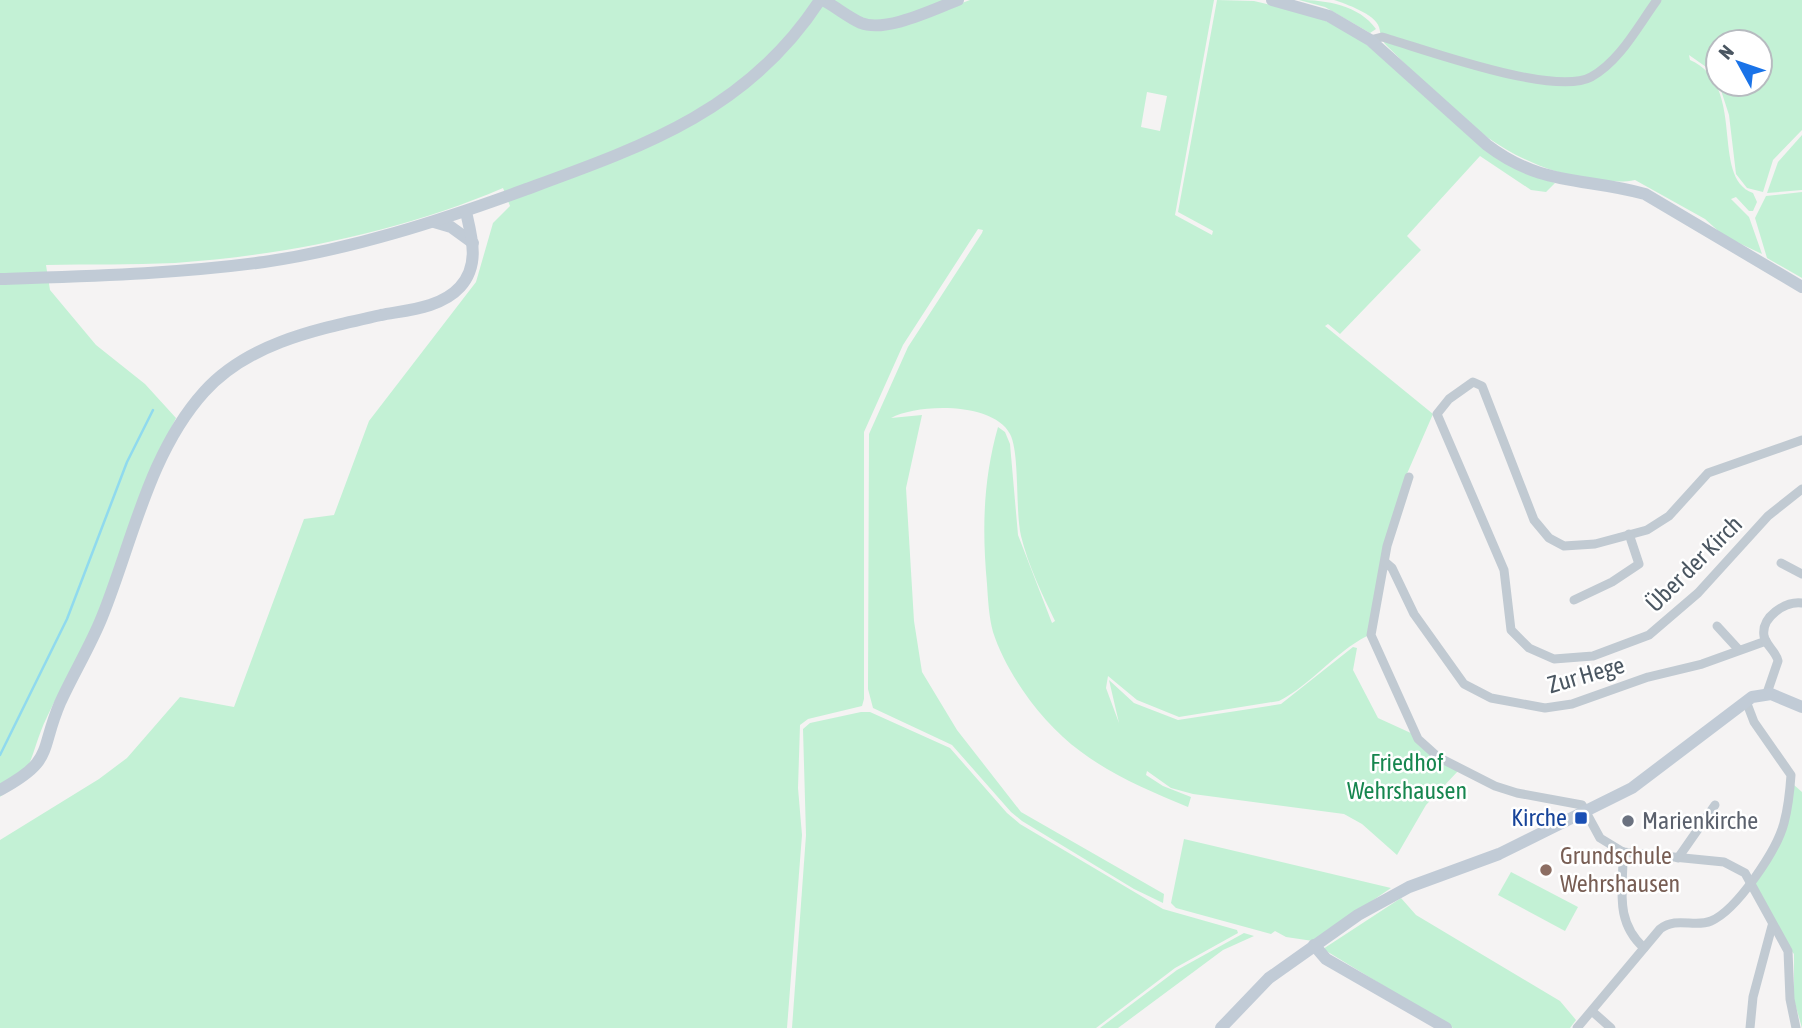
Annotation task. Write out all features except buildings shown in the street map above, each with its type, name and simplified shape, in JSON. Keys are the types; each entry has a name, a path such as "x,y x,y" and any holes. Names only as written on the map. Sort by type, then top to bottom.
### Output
{"street":[{"path":"0,279 190,270 266,261 355,244 432,222 614,158 712,107 779,55 821,0 861,23 872,26 912,18 958,0"},
{"path":"1272,0 1329,16 1370,40 1487,145 1507,158 1558,179 1621,187 1645,194 1802,287"},
{"path":"1370,40 1382,37 1510,73 1542,80 1577,82 1597,73 1614,59 1657,0"},
{"path":"0,790 27,774 43,757 60,702 102,619 164,452 181,421 206,389 244,359 291,338 446,298 467,277 474,254 466,212"},
{"path":"432,222 452,227 473,243"},
{"name":"Über der Kirch","path":"1629,534 1574,547 1564,546 1549,538 1534,520 1485,390 1478,383 1464,387 1437,414 1504,570 1511,630 1529,648 1554,659 1593,656 1649,635 1698,593 1768,516 1802,489"},
{"path":"1574,600 1637,567 1640,558 1629,534 1647,530 1663,520 1708,473 1802,440"},
{"path":"1409,477 1396,513 1371,635 1418,738 1438,757 1495,786 1582,805 1600,838 1623,852 1733,865 1751,880 1772,926 1788,951 1790,999 1796,1028"},
{"name":"Zur Hege","path":"1385,562 1392,568 1414,614 1464,684 1491,698 1545,708 1572,704 1648,677 1694,667 1766,640"},
{"path":"1781,563 1802,574"},
{"path":"1767,693 1778,661 1766,640 1765,628 1774,613 1794,602 1802,603"},
{"path":"1717,626 1739,650"},
{"path":"1221,1028 1263,983 1358,915 1405,889 1499,854 1648,778 1746,701 1767,693 1802,707"},
{"path":"1577,1028 1660,929 1671,922 1705,923 1719,917 1751,880 1774,846 1784,823 1791,775 1754,722 1746,701"},
{"path":"1678,858 1715,805"},
{"path":"1623,852 1620,902 1638,943 1644,948"},
{"path":"1751,1028 1754,997 1772,926"},
{"path":"1314,945 1326,959 1446,1028"},
{"path":"1593,1012 1611,1028"}],"green space":[{"name":"Friedhof Wehrshausen","path":"0,0 945,0 909,23 970,0 1214,0 1175,215 1212,235 1213,231 1178,212 1217,0 1254,1 1312,15 1351,32 1518,168 1555,183 1546,192 1531,190 1480,156 1407,236 1421,250 1340,334 1328,324 1325,326 1433,414 1406,476 1367,636 1279,701 1179,717 1137,700 1108,676 1106,688 1119,723 1109,680 1134,703 1178,720 1281,704 1353,647 1357,648 1353,670 1378,718 1413,734 1458,771 1426,805 1397,855 1362,824 1344,814 1193,794 1171,788 1147,771 1146,775 1163,786 1191,797 1188,807 1105,768 1066,740 1053,727 1017,681 993,632 988,602 984,525 989,466 998,427 1005,432 1010,444 1018,535 1031,567 1021,536 1015,454 1010,434 988,416 972,411 936,408 903,413 891,418 922,415 906,488 914,621 922,672 957,730 1021,812 1164,894 1163,903 1134,889 1022,821 952,745 873,708 868,689 869,434 908,347 982,233 983,230 978,229 903,345 864,432 864,699 862,706 808,719 800,725 798,788 802,835 787,1028 0,1028 0,840 99,779 127,758 180,697 234,707 304,519 334,515 369,421 476,282 493,223 510,206 503,188 464,204 383,229 301,247 175,263 46,265 50,290 96,345 145,384 176,418 154,467 91,630 41,730 31,760 12,787 0,797","holes":["1147,92 1167,96 1160,131 1141,127","1032,572 1055,621 1052,623"]},
{"path":"1299,0 1320,1 1351,9 1361,14 1376,29 1370,33 1325,7"},
{"path":"1334,0 1802,0 1802,130 1773,160 1763,192 1747,188 1736,174 1729,115 1724,98 1774,98 1774,28 1704,28 1704,66 1689,55 1690,60 1704,69 1704,98 1721,98 1733,169 1740,184 1753,193 1757,202 1753,211 1749,211 1736,197 1731,199 1749,217 1762,254 1724,236 1705,219 1635,180 1609,181 1561,173 1504,148 1455,112 1410,69 1385,43 1376,22 1360,10","holes":["1444,53 1520,75 1560,80 1594,73 1595,77 1580,83 1542,83 1498,74 1442,56"]},
{"path":"1802,135 1802,190 1767,193 1778,162"},
{"path":"1802,192 1802,278 1767,258 1755,218 1766,196"},
{"path":"870,712 950,748 1007,813 1020,824 1163,909 1237,930 1238,933 1175,968 1096,1028 792,1028 806,835 803,729 810,723"},
{"path":"1794,785 1802,792 1802,1028 1794,1000 1794,954 1774,930 1755,884 1776,850"},
{"path":"1184,839 1391,888 1313,941 1286,937 1275,931 1271,934 1176,908 1171,903"},
{"path":"1511,872 1578,907 1565,931 1498,895"},
{"path":"1401,898 1416,915 1560,1001 1576,1020 1570,1028 1453,1028 1323,949"},
{"path":"1244,933 1254,936 1223,950 1118,1028 1100,1028 1177,970"}],"waterway":[{"path":"0,755 67,619 127,462 153,410"}],"place":[{"name":"Kirche","path":"1581,818"},
{"name":"Marienkirche","path":"1628,821"},
{"name":"Grundschule Wehrshausen","path":"1546,870"}]}
